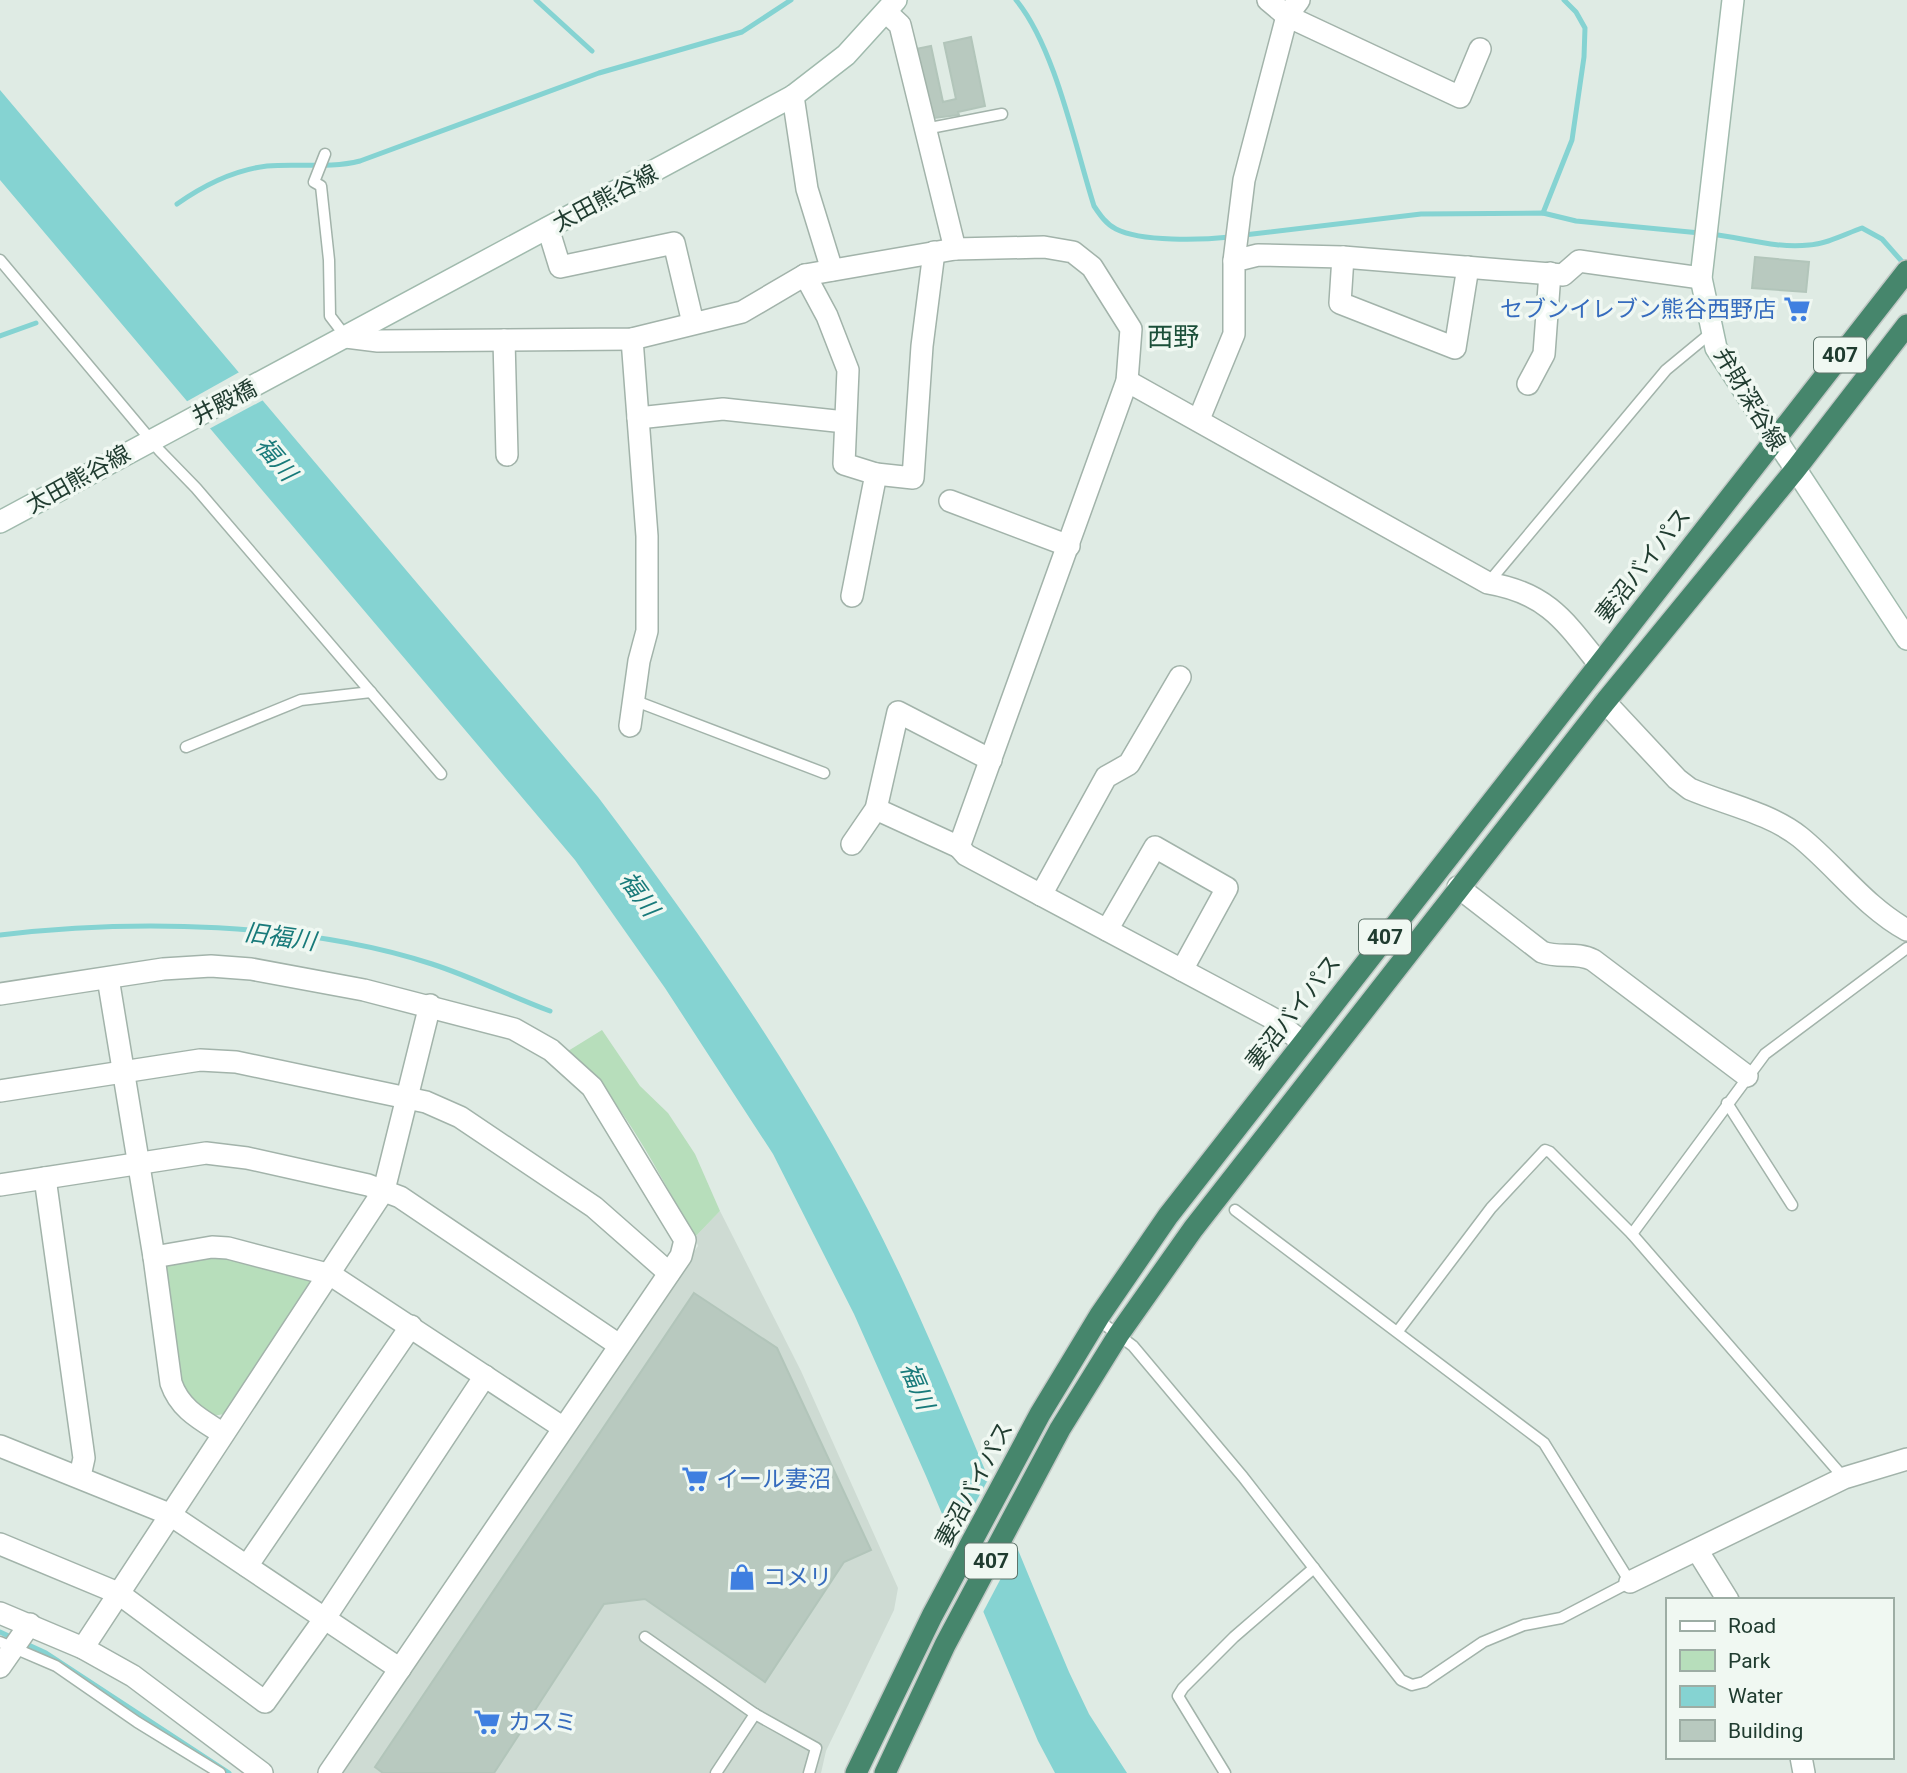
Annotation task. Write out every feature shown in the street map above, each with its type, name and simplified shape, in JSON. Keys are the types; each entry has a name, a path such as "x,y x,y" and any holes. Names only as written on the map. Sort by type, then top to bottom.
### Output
{"highway":[{"name":"妻沼バイパス","path":"856,1773 932,1616 1021,1451 1097,1319 1168,1216 1907,271"},
{"name":"407","path":"885,1773 945,1645 1079,1395 1192,1229 1458,887 1794,470 1907,325"}],"street":[{"path":"1268,0 1293,8 1460,97 1480,49"},
{"name":"弁財深谷線","path":"1733,0 1701,278 1716,348 1907,639"},
{"path":"891,6 900,25 955,249"},
{"name":"太田熊谷線","path":"292,367 793,96 846,55 891,6"},
{"path":"1199,419 1234,334 1234,261 1244,180 1293,8"},
{"path":"793,96 807,188 832,270"},
{"path":"548,228 560,267 674,243 694,323"},
{"path":"346,337 378,341 632,338 742,312 805,275 955,249 1044,247 1073,252 1092,267 1130,329 1127,381 959,847"},
{"path":"805,275 827,316 848,370 844,464 876,474 913,478 922,346 934,252"},
{"path":"1234,261 1258,255 1343,257 1563,275 1578,261 1701,278"},
{"path":"1343,257 1340,303 1455,348 1468,267"},
{"path":"1528,384 1544,354 1550,273"},
{"path":"631,726 633,700 647,631 647,536 632,338"},
{"path":"504,340 507,455"},
{"name":"井殿橋","path":"154,438 292,367"},
{"path":"1127,381 1489,583 1508,586 1556,611 1599,664"},
{"path":"638,418 723,409 845,422"},
{"name":"太田熊谷線","path":"0,522 154,438"},
{"path":"852,596 876,474"},
{"path":"950,501 1069,546"},
{"path":"1041,895 1106,777 1129,764 1180,677"},
{"path":"1605,702 1677,779 1690,789 1791,831 1870,904 1907,930"},
{"path":"852,844 876,809 898,712 991,760"},
{"path":"876,809 959,847 966,855 1272,1018 1302,1042"},
{"path":"1107,930 1155,846 1227,888 1182,970"},
{"path":"1458,887 1542,952 1552,956 1584,955 1593,960 1747,1076"},
{"path":"0,994 199,967 251,969 430,1006 514,1029 535,1039 593,1087 685,1240 681,1256 562,1427 329,1773"},
{"path":"108,978 140,1164 171,1383 177,1400 222,1433"},
{"path":"83,1648 222,1433 331,1275 384,1190 409,1099 430,1006"},
{"path":"0,1091 200,1060 236,1062 426,1102 460,1117 594,1207 669,1273"},
{"path":"0,1185 206,1153 223,1154 384,1190 400,1197 619,1345"},
{"path":"45,1178 84,1458 80,1476"},
{"path":"154,1257 212,1247 228,1248 331,1275 562,1427"},
{"path":"247,1566 411,1326"},
{"path":"0,1544 118,1593 265,1702 325,1618 485,1376"},
{"path":"0,1446 169,1514 400,1669"},
{"path":"1630,1582 1844,1478 1907,1459"},
{"path":"1697,1550 1727,1598"},
{"path":"0,1613 83,1648 133,1676 262,1773"},
{"path":"0,1667 7,1645 30,1624"}],"lane":[{"path":"925,129 1002,114"},
{"path":"325,155 314,182 321,187 329,260 330,316 346,337"},
{"path":"0,260 441,774"},
{"path":"1489,583 1665,370 1713,332"},
{"path":"186,747 301,700 371,692"},
{"path":"633,700 824,773"},
{"path":"1462,840 1483,856"},
{"path":"1632,1234 1765,1054 1907,948"},
{"path":"1727,1103 1792,1205"},
{"path":"1398,1331 1491,1208 1545,1150 1632,1234 1844,1478"},
{"path":"1097,1319 1133,1346 1314,1568 1401,1680 1412,1685 1424,1682 1483,1642 1524,1626 1561,1618 1630,1582 1544,1443 1235,1210"},
{"path":"1225,1773 1178,1696 1234,1637 1314,1568"},
{"path":"645,1637 755,1714 816,1748 809,1773"},
{"path":"7,1645 56,1666 137,1722 219,1773"},
{"path":"716,1773 755,1714"}],"shaded area":[{"name":"イール妻沼","path":"720,1211 801,1371 898,1588 894,1610 826,1751 821,1773 343,1773 698,1246 695,1237"}],"green space":[{"path":"602,1030 640,1086 668,1113 695,1154 720,1211 695,1237 639,1138 607,1092 568,1051"},
{"path":"214,1254 308,1274 313,1287 224,1414 213,1416 190,1401 180,1386 164,1272 169,1260"}],"water":[{"name":"福川","path":"0,90 598,797 724,972 802,1093 872,1218 947,1380 1069,1672 1089,1714 1127,1773 1055,1773 1038,1741 854,1314 773,1154 665,988 575,860 0,180"}],"pier":[{"path":"243,370 267,398 207,430 184,403"},
{"path":"990,1476 1019,1544 981,1616 952,1546"}],"building":[{"path":"971,37 985,106 958,112 959,115 926,119 911,50 931,46 943,102 956,99 944,43"},
{"path":"1755,257 1809,262 1806,292 1752,288"},
{"path":"694,1293 777,1348 871,1550 844,1562 765,1682 645,1599 604,1604 494,1773 383,1773 375,1767"}],"waterway":[{"path":"536,0 592,51"},
{"path":"177,204 219,179 254,168 337,165 360,161 599,73 742,32 791,0"},
{"path":"1016,0 1030,20 1053,70 1094,206 1109,225 1127,233 1156,238 1230,237"},
{"path":"1543,213 1572,140 1584,57 1585,28 1576,12 1564,0"},
{"path":"1244,235 1421,214 1543,213 1576,221 1700,233"},
{"path":"1710,234 1797,246 1822,243 1862,228 1882,239 1905,265"},
{"path":"0,336 36,323"},
{"name":"旧福川","path":"0,935 51,930 161,926 274,932 382,950 432,964 550,1011"},
{"path":"0,1632 13,1638"},
{"path":"22,1642 46,1653 229,1773"}],"place":[{"name":"セブンイレブン熊谷西野店","path":"1797,309"},
{"name":"イール妻沼","path":"695,1479"},
{"name":"コメリ","path":"742,1577"},
{"name":"カスミ","path":"487,1722"}],"district":[{"name":"西野","path":"1173,337"}]}
